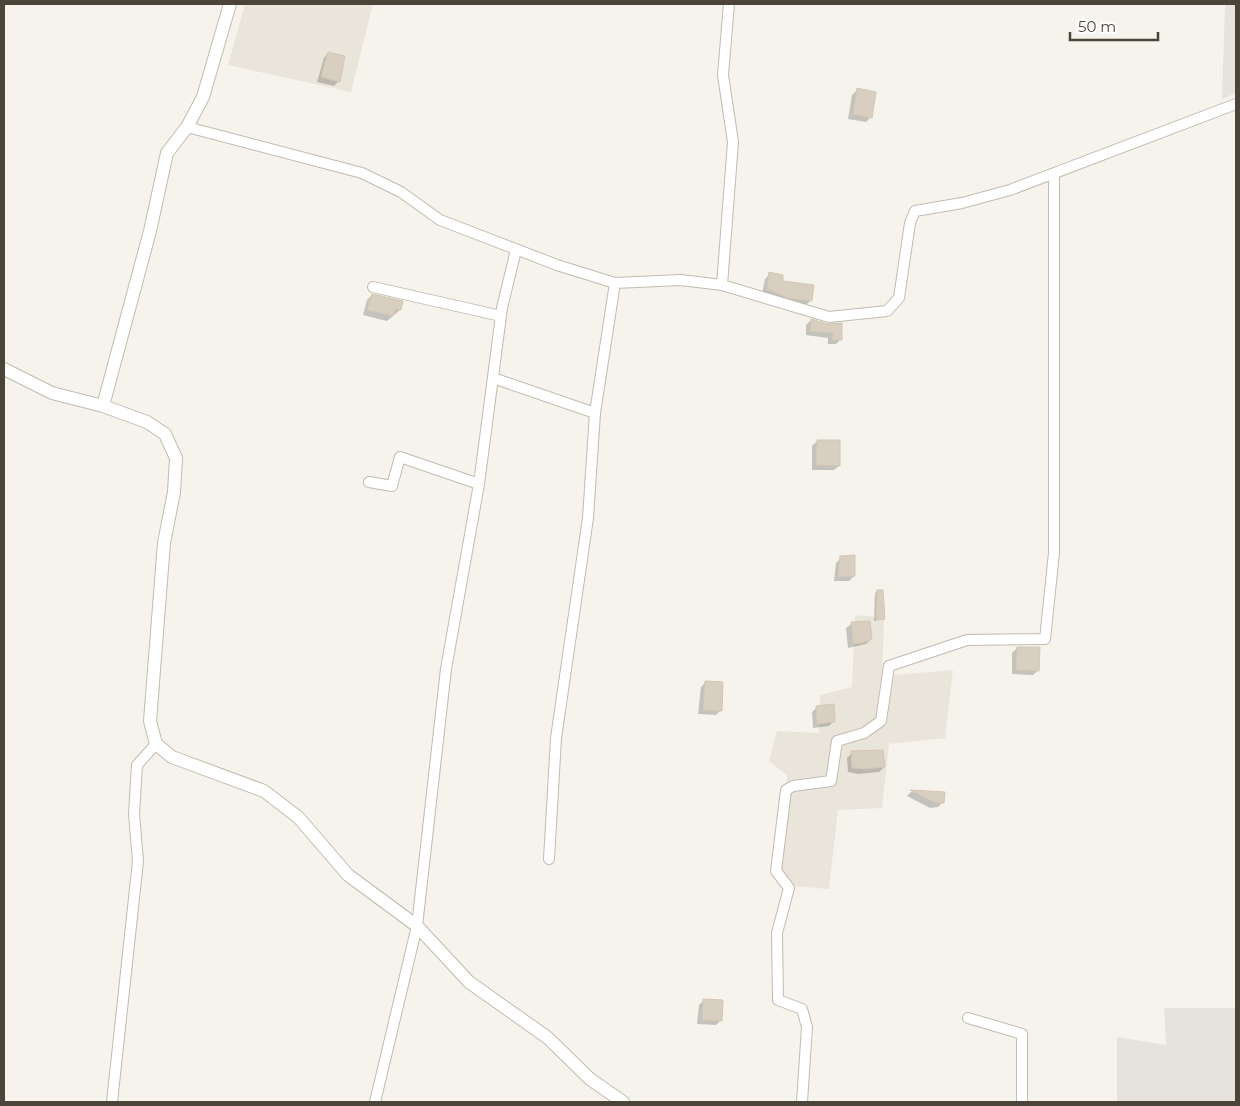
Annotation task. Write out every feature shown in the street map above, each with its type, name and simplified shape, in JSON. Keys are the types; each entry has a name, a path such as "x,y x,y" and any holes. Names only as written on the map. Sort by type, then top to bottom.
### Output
{"street":[{"path":"103,406 150,231 167,153 187,127 203,97 230,4"},
{"path":"722,285 733,142 724,74 729,4"},
{"path":"187,127 362,173 401,192 440,220 516,250 615,283 681,280 722,285 829,317 887,310 899,298 910,223 915,211 962,203 1054,176 1236,104"},
{"path":"802,1102 807,1026 802,1009 778,1000 777,933 788,888 776,871 786,790 793,786 831,781 837,740 864,732 881,722 889,666 967,640 1045,639 1054,553 1054,176"},
{"path":"376,1102 417,926 446,669 479,484 500,316 516,250"},
{"path":"549,859 556,738 588,518 595,413 615,283"},
{"path":"373,287 500,316"},
{"path":"4,369 52,393 103,406 147,422 165,434 176,458 174,492 164,543 150,721 156,744 172,757 264,791 299,818 348,875 417,926 470,982 548,1038 590,1079 623,1102"},
{"path":"492,378 595,413"},
{"path":"369,482 392,486 400,457 479,484"},
{"path":"112,1102 138,861 134,814 137,765 156,744"},
{"path":"968,1018 1022,1034 1022,1102"}],"shaded area":[{"path":"245,4 373,4 351,92 228,65"},
{"path":"1225,4 1236,4 1236,93 1222,99"},
{"path":"855,615 884,618 882,676 953,670 945,738 889,744 882,808 838,810 829,889 779,885 787,775 769,761 777,731 819,733 820,695 852,687"},
{"path":"1164,1008 1236,1008 1236,1102 1117,1102 1117,1037 1166,1045"}],"building":[{"path":"328,52 345,56 340,82 321,77"},
{"path":"857,88 876,92 872,118 853,114"},
{"path":"769,272 783,275 783,281 814,285 812,301 788,298 767,289"},
{"path":"372,294 403,301 401,310 395,309 393,316 367,310"},
{"path":"811,319 827,324 842,323 842,340 832,340 833,333 810,331"},
{"path":"817,440 840,440 840,466 816,465"},
{"path":"855,555 855,576 838,577 840,556"},
{"path":"877,590 883,590 885,619 876,620"},
{"path":"870,621 872,639 853,644 851,622"},
{"path":"1017,647 1040,647 1039,671 1016,670"},
{"path":"705,681 723,682 722,711 703,710"},
{"path":"834,704 835,722 817,724 816,706"},
{"path":"883,750 885,767 852,768 851,751"},
{"path":"910,790 945,792 944,803 936,803"},
{"path":"703,999 723,1000 722,1021 702,1020"}]}
